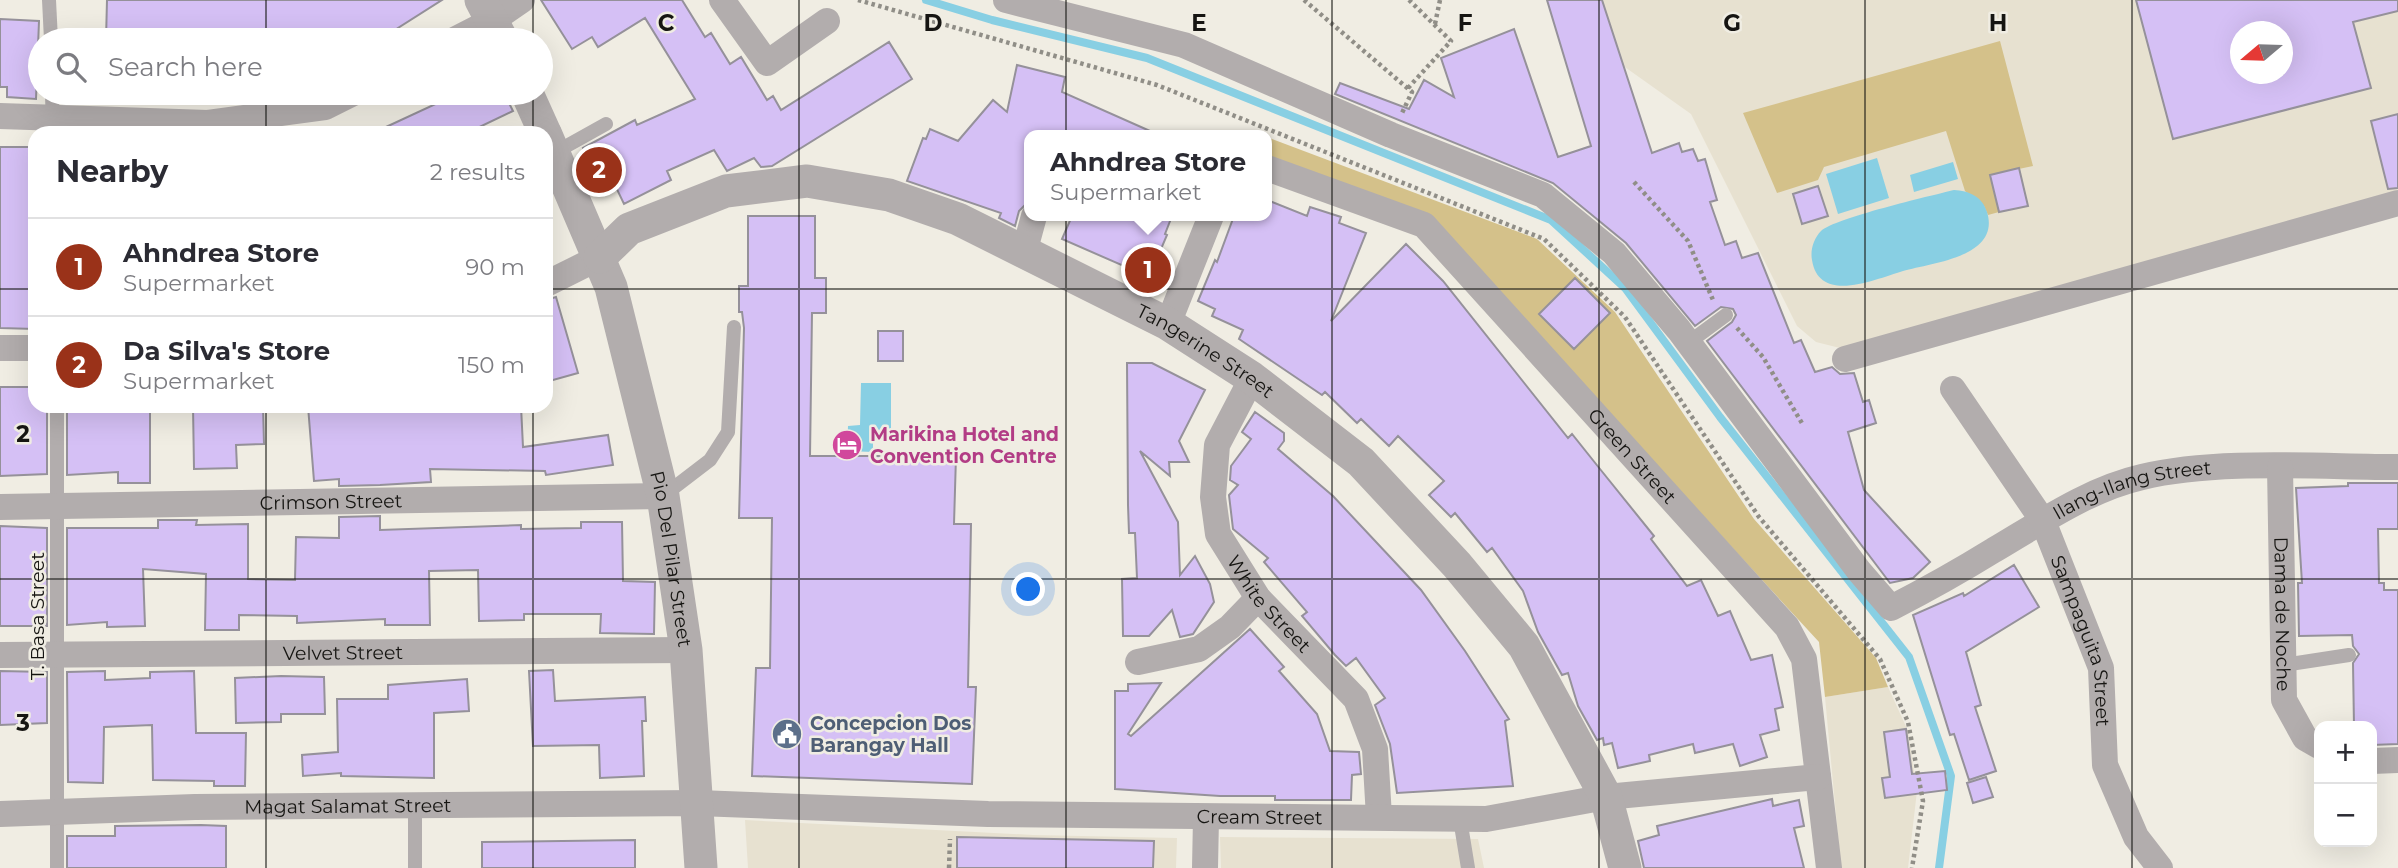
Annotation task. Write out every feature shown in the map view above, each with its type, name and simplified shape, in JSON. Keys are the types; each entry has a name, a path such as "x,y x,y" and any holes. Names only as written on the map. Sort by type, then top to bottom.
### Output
{"street":[{"path":"492,20 522,0"},
{"path":"722,0 767,63 827,20"},
{"path":"1006,0 1184,45 1391,135 1544,195 1614,253 1688,343"},
{"path":"0,116 53,114 208,122 329,105"},
{"name":"Pio Del Pilar Street","path":"532,105 542,126"},
{"name":"Pio Del Pilar Street","path":"553,151 611,287 663,496 686,650 701,868"},
{"name":"Green Street","path":"1272,170 1424,225 1787,626 1804,659 1829,868"},
{"name":"Tangerine Street","path":"553,280 600,257 629,229 726,191 807,181 889,195 958,219 1168,324 1252,378 1361,462 1457,565 1524,646 1606,797 1625,868"},
{"path":"1845,359 2398,203"},
{"path":"1024,253 1033,221"},
{"path":"1168,324 1209,221"},
{"name":"Ilang-Ilang Street","path":"1688,343 1859,570 1891,608 1947,579 2092,495 2140,477 2211,468 2398,467"},
{"path":"0,348 28,348"},
{"name":"White Street","path":"1252,378 1217,445 1213,497 1218,534 1258,598 1356,699 1375,749 1380,817"},
{"name":"Sampaguita Street","path":"1953,389 2043,521 2101,668 2105,765 2136,837 2160,868"},
{"name":"Dama de Noche","path":"2280,467 2284,700 2305,738 2314,743"},
{"name":"Crimson Street","path":"0,508 663,496"},
{"path":"1138,662 1199,649 1230,627 1258,598"},
{"name":"Velvet Street","path":"0,655 686,650"},
{"path":"2377,761 2398,760"},
{"name":"Cream Street","path":"698,803 988,814 1486,819 1606,797 1818,777"},
{"name":"Magat Salamat Street","path":"0,814 195,807 698,803"},
{"path":"1205,868 1206,818"}],"lane":[{"path":"50,0 51,28"},
{"path":"553,139 606,124"},
{"path":"1688,343 1726,315"},
{"path":"663,496 710,460 728,432 734,327"},
{"name":"T. Basa Street","path":"57,413 57,868"},
{"path":"2283,665 2349,655"},
{"path":"415,806 415,868"},
{"path":"1460,819 1468,868"}],"path":[{"path":"1304,0 1412,92 1391,135"},
{"path":"1408,88 1451,41 1409,0"},
{"path":"1435,25 1440,0"},
{"path":"1634,183 1688,241 1711,296 1763,357 1803,425"}],"shaded area":[{"path":"1547,0 2398,0 2398,196 1840,348 1816,342 1797,326 1691,114 1622,65 1571,80"},
{"path":"2000,41 2033,166 1990,175 1999,212 1988,215 1984,206 1965,191 1946,131 1824,167 1818,180 1777,193 1743,113"},
{"path":"1272,139 1537,239 1615,312 1754,519 1876,658 1888,687 1825,697 1819,642 1431,220 1272,157"},
{"path":"1888,687 1908,731 1917,791 1908,868 1841,868 1825,697"},
{"path":"745,820 1033,835 1177,838 1176,868 748,868"},
{"path":"1220,837 1478,839 1484,868 1221,868"}],"water":[{"path":"1877,158 1889,198 1838,214 1826,174"},
{"path":"1953,162 1958,179 1914,192 1910,175"},
{"path":"1954,190 1974,195 1982,202 1987,212 1989,227 1984,239 1974,248 1946,261 1864,283 1837,285 1825,282 1817,274 1812,252 1821,231 1863,214"},
{"path":"861,383 891,383 891,438 873,438 873,452 847,451 848,426 860,425"}],"building":[{"path":"107,0 442,0 398,28 106,28"},
{"path":"541,0 682,0 705,37 711,33 730,64 741,57 767,100 773,96 781,110 889,42 912,79 772,166 761,167 754,158 727,171 714,150 667,171 671,180 624,204 614,183 603,188 583,148 635,120 637,125 695,99 645,18 598,47 592,37 572,49"},
{"path":"1547,0 1602,0 1652,153 1679,143 1682,152 1693,149 1698,161 1705,159 1717,200 1710,202 1725,245 1736,241 1742,258 1758,253 1794,343 1801,340 1815,372 1832,367 1840,374 1854,373 1863,402 1869,400 1876,423 1848,432 1864,490 1930,562 1913,578 1890,583 1707,341 1732,322 1736,315 1733,309 1721,307 1695,326 1626,243 1553,183 1335,94 1340,83 1409,109 1424,80 1454,97 1441,58 1514,29 1558,157 1591,146"},
{"path":"2136,0 2398,0 2398,11 2353,22 2371,88 2173,139"},
{"path":"0,19 39,21 39,28 28,28 28,98 7,97 7,87 0,87"},
{"path":"1017,65 1065,77 1062,92 1148,130 1024,130 1024,206 1019,211 1015,226 999,218 1001,213 907,181 923,138 926,139 930,129 958,141 993,100 1007,112"},
{"path":"434,105 510,105 513,111 482,126 388,126"},
{"path":"2398,114 2398,188 2388,189 2371,121"},
{"path":"0,147 28,147 28,329 0,328"},
{"path":"2019,168 2028,206 1999,212 1990,175"},
{"path":"1818,186 1828,216 1802,224 1793,194"},
{"path":"1272,202 1307,216 1310,207 1341,217 1339,223 1366,233 1331,321 1406,244 1443,281 1568,438 1572,434 1654,536 1651,539 1687,586 1701,580 1718,616 1730,611 1751,660 1772,655 1783,707 1775,709 1779,730 1760,735 1767,757 1740,766 1733,744 1695,753 1693,744 1649,755 1650,761 1618,768 1612,743 1604,745 1603,738 1597,740 1578,706 1568,673 1562,675 1538,632 1523,591 1492,548 1487,552 1455,513 1451,517 1429,495 1444,481 1398,436 1389,446 1361,419 1357,423 1325,392 1322,395 1239,339 1243,330 1212,316 1215,309 1198,301 1215,260 1217,262 1232,221 1272,221"},
{"path":"748,216 815,216 815,278 826,278 826,313 812,313 810,456 956,456 954,524 971,524 968,687 976,687 972,784 752,776 756,668 770,668 772,518 739,518 744,328 742,312 739,312 739,286 748,286"},
{"path":"1070,221 1170,221 1149,277 1062,239"},
{"path":"1575,278 1610,313 1574,349 1539,314"},
{"path":"556,297 578,373 553,380 553,298"},
{"path":"878,331 903,331 903,361 878,361"},
{"path":"1127,363 1152,363 1205,390 1179,441 1189,462 1169,462 1170,476 1140,451 1178,522 1180,575 1195,556 1210,584 1214,602 1193,634 1180,637 1172,610 1149,636 1123,636 1122,579 1137,578 1135,533 1129,533"},
{"path":"0,387 28,387 28,413 47,413 47,474 0,476"},
{"path":"1255,412 1284,433 1284,441 1278,449 1333,496 1421,590 1465,651 1509,719 1505,721 1513,786 1397,793 1390,744 1375,705 1385,698 1356,658 1346,666 1335,655 1302,616 1307,612 1264,562 1268,558 1233,529 1229,495 1238,485 1230,480 1231,466 1251,439 1242,432"},
{"path":"67,413 150,413 150,483 118,483 118,472 67,475"},
{"path":"193,413 263,413 264,444 236,445 237,468 194,469"},
{"path":"309,413 521,413 523,447 608,435 613,465 546,475 545,471 430,469 431,482 380,485 339,486 339,479 314,481"},
{"path":"2348,483 2398,483 2398,529 2378,529 2379,583 2384,583 2384,590 2398,590 2398,744 2377,745 2377,721 2354,721 2353,663 2359,654 2353,646 2352,635 2299,636 2298,583 2302,583 2296,488 2348,486"},
{"path":"380,516 380,530 521,525 521,529 581,528 581,522 622,522 623,581 655,582 654,634 600,633 601,614 524,614 524,620 479,621 478,570 429,571 430,625 385,625 385,619 297,623 297,616 239,615 239,630 205,630 206,574 143,569 145,626 107,627 107,622 67,625 67,528 158,528 158,520 197,520 196,525 248,524 248,579 295,580 296,537 339,538 339,517"},
{"path":"0,526 47,528 47,626 0,626"},
{"path":"2014,565 2039,607 1966,652 1981,705 1975,707 1996,771 1969,780 1954,734 1950,735 1913,615 1963,593 1964,596"},
{"path":"1250,629 1284,667 1279,671 1317,714 1330,751 1359,752 1361,774 1352,775 1351,800 1275,800 1275,796 1220,796 1115,789 1115,691 1128,691 1128,684 1161,683 1128,734 1131,736"},
{"path":"553,670 555,701 645,697 646,721 642,721 644,776 600,778 599,745 533,746 529,671"},
{"path":"0,671 47,672 47,723 0,725"},
{"path":"105,671 105,680 150,678 150,672 194,671 196,733 246,733 245,786 214,786 214,781 153,780 152,725 104,727 103,783 68,782 67,672"},
{"path":"324,677 325,714 281,714 281,722 236,723 235,678"},
{"path":"467,679 469,711 434,713 434,778 341,776 341,773 303,776 302,755 338,752 337,699 388,699 388,685"},
{"path":"1906,729 1912,774 1945,771 1947,790 1885,798 1882,778 1890,777 1884,732"},
{"path":"1986,777 1993,797 1973,803 1967,783"},
{"path":"1772,799 1773,806 1799,800 1804,826 1794,828 1804,868 1644,868 1638,841 1659,835 1657,826"},
{"path":"115,826 226,826 226,868 67,868 67,836 115,836"},
{"path":"957,837 1154,841 1153,868 957,868"},
{"path":"635,840 635,868 482,868 482,842"}],"waterway":[{"path":"926,0 992,20 1147,58 1551,220 1625,288 1720,417 1909,657 1951,776 1939,868"}],"place":[{"name":"Da Silva's Store","path":"599,170"},
{"name":"Ahndrea Store","path":"1148,270"},
{"name":"Marikina Hotel and Convention Centre","path":"847,445"},
{"name":"Concepcion Dos Barangay Hall","path":"787,734"}]}
